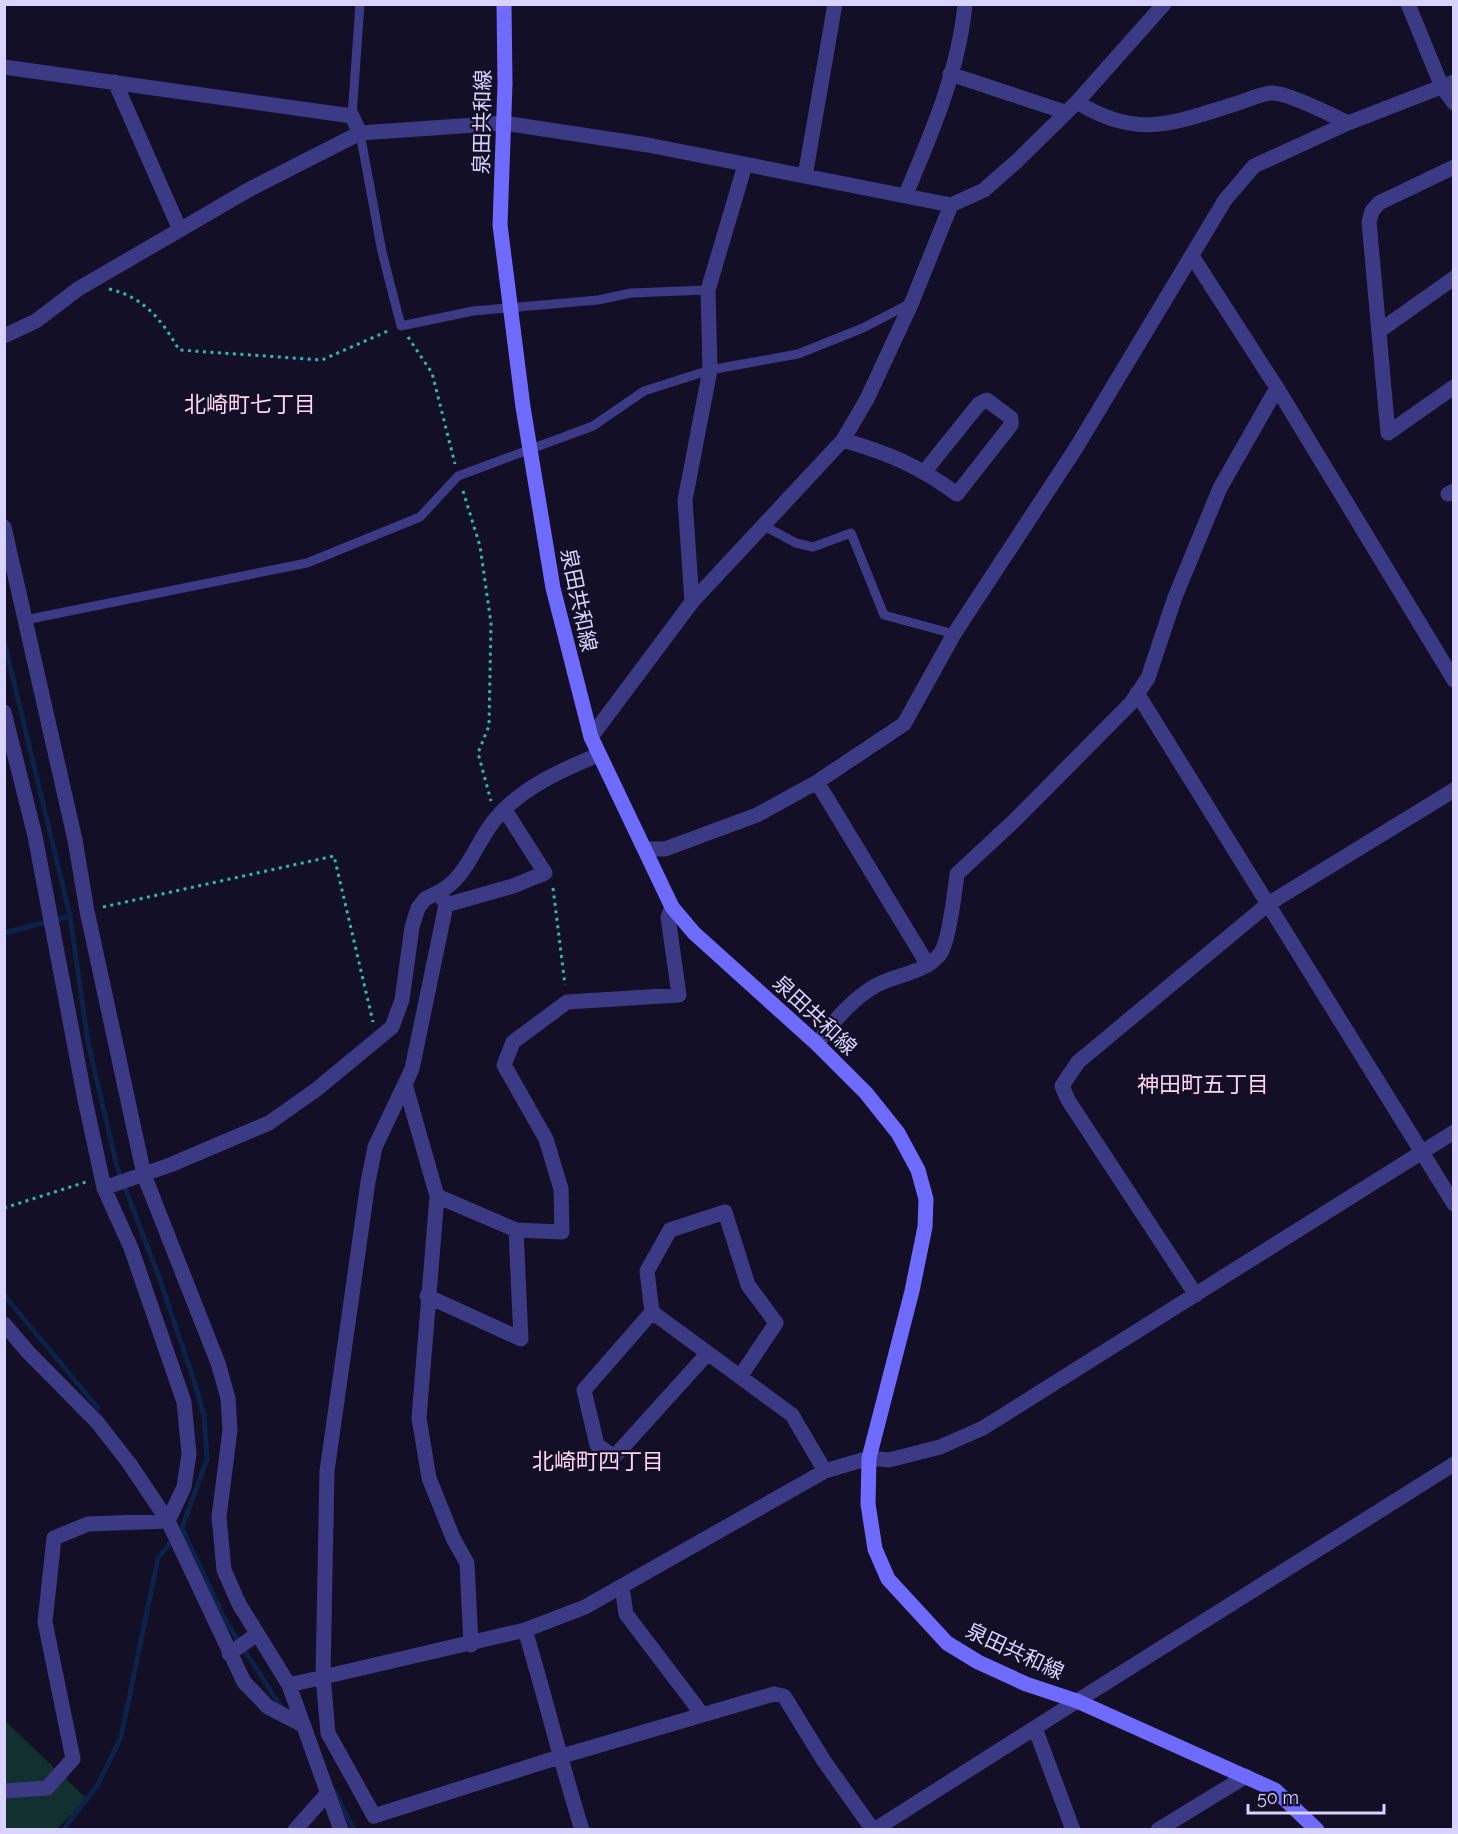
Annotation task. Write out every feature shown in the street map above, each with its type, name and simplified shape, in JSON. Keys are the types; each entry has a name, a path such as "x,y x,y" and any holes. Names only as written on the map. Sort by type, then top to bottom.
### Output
{"main road":[{"name":"泉田共和線","path":"504,4 504,123 500,225 530,450 553,588 591,737 672,907 694,933 817,1044 866,1093 898,1133 918,1170 926,1199 925,1227 912,1291 869,1458 868,1504 875,1549 888,1579 947,1643 978,1662 1026,1684 1077,1701 1275,1790 1317,1830"}],"street":[{"path":"805,176 835,4"},
{"path":"906,195 931,136 950,74 965,4"},
{"path":"4,336 36,321 78,289 250,189 360,134 504,123 648,145 951,205 984,190 1077,102 1164,4"},
{"path":"1408,4 1448,85 1454,103"},
{"path":"4,67 352,116 360,134"},
{"path":"950,74 1065,112"},
{"path":"115,82 180,230"},
{"path":"646,849 665,849 757,815 817,782 904,724 954,634 1076,448 1225,200 1254,166 1348,123 1448,85"},
{"path":"1077,102 1097,114 1132,124 1168,125 1272,93 1304,103 1348,123"},
{"path":"692,602 685,500 710,370 708,290 746,165"},
{"path":"1454,167 1380,203 1372,211 1369,222 1388,433 1454,387"},
{"path":"591,737 692,602 843,440 867,399 912,302 951,205"},
{"path":"1192,256 1277,388 1454,680"},
{"path":"1379,331 1454,278"},
{"path":"817,1044 833,1022 876,985 928,965 942,953 954,903 957,874 1024,811 1131,703 1148,678 1175,597 1220,488 1277,388"},
{"path":"843,440 889,453 925,471 957,494 1011,425 1011,418 987,400 979,404 925,471"},
{"path":"4,527 75,840 87,911 144,1175 218,1363 228,1398 230,1430 219,1516 224,1570 239,1604 289,1685 301,1724 341,1830"},
{"path":"1137,693 1454,1204"},
{"path":"4,712 35,836 107,1183 184,1402 189,1455 184,1487 168,1521"},
{"path":"598,755 572,766 519,795 500,814 443,899 412,1069 375,1147 327,1471 323,1676 328,1733 374,1816 559,1757 774,1694 784,1696 824,1761 874,1830 1454,1464"},
{"path":"817,782 928,965"},
{"path":"1196,1295 1068,1100 1062,1086 1078,1062 1268,904 1454,790"},
{"path":"107,1183 144,1175 268,1123 317,1089 392,1027 399,1012 412,927 418,908 425,899 443,899 513,886 545,873 500,814"},
{"path":"437,1196 516,1230 562,1232 561,1189 546,1139 504,1065 513,1041 567,1002 679,994 668,917 672,907"},
{"path":"405,1084 437,1196 427,1296 419,1418 429,1478 453,1538 467,1563 471,1645"},
{"path":"289,1685 471,1645 525,1630 585,1607 825,1471 869,1458 889,1460 940,1448 983,1428 1454,1132"},
{"path":"740,1377 776,1323 748,1285 725,1212 670,1230 647,1271 652,1312 740,1377 792,1415 825,1471"},
{"path":"427,1296 521,1339 516,1230"},
{"path":"652,1312 585,1390 597,1445 614,1457 708,1353"},
{"path":"4,1324 28,1352 97,1422 129,1463 168,1521 244,1682 268,1707 301,1724"},
{"path":"4,1791 47,1788 74,1759 45,1622 54,1538 88,1524 168,1521"},
{"path":"622,1587 626,1614 702,1714"},
{"path":"525,1630 543,1690 559,1757 582,1830"},
{"path":"229,1654 257,1634"},
{"path":"1035,1728 1073,1830"},
{"path":"1158,1830 1246,1776"},
{"path":"295,1830 327,1794"}],"lane":[{"path":"352,116 360,4"},
{"path":"360,134 382,252 401,326 472,311 598,300 631,292 708,290"},
{"path":"25,620 307,562 349,548 420,517 458,476 593,426 644,391 710,370 798,354 863,328 912,302"},
{"path":"764,526 796,543 813,547 850,533 884,615 954,634"}],"path":[{"path":"104,291 110,289 130,295 147,307 165,325 179,350 322,360 401,326 432,373 458,476 480,546 491,623 489,726 478,753 500,814"},
{"path":"87,911 334,856 376,1038"},
{"path":"545,873 552,879 567,1002"},
{"path":"4,1208 107,1183"}],"green space":[{"path":"4,1720 87,1799 57,1829 5,1829"}],"waterway":[{"path":"4,641 70,916 88,1042 117,1167 159,1277 195,1384 204,1416 207,1459 182,1528 158,1558 121,1737 97,1786 63,1830"},
{"path":"4,933 70,916"},
{"path":"4,1295 98,1408"},
{"path":"182,1528 225,1620 283,1710"},
{"path":"334,1791 354,1830"}],"district":[{"name":"北崎町七丁目","path":"250,404"},
{"name":"神田町五丁目","path":"1203,1084"},
{"name":"北崎町四丁目","path":"598,1461"}]}
